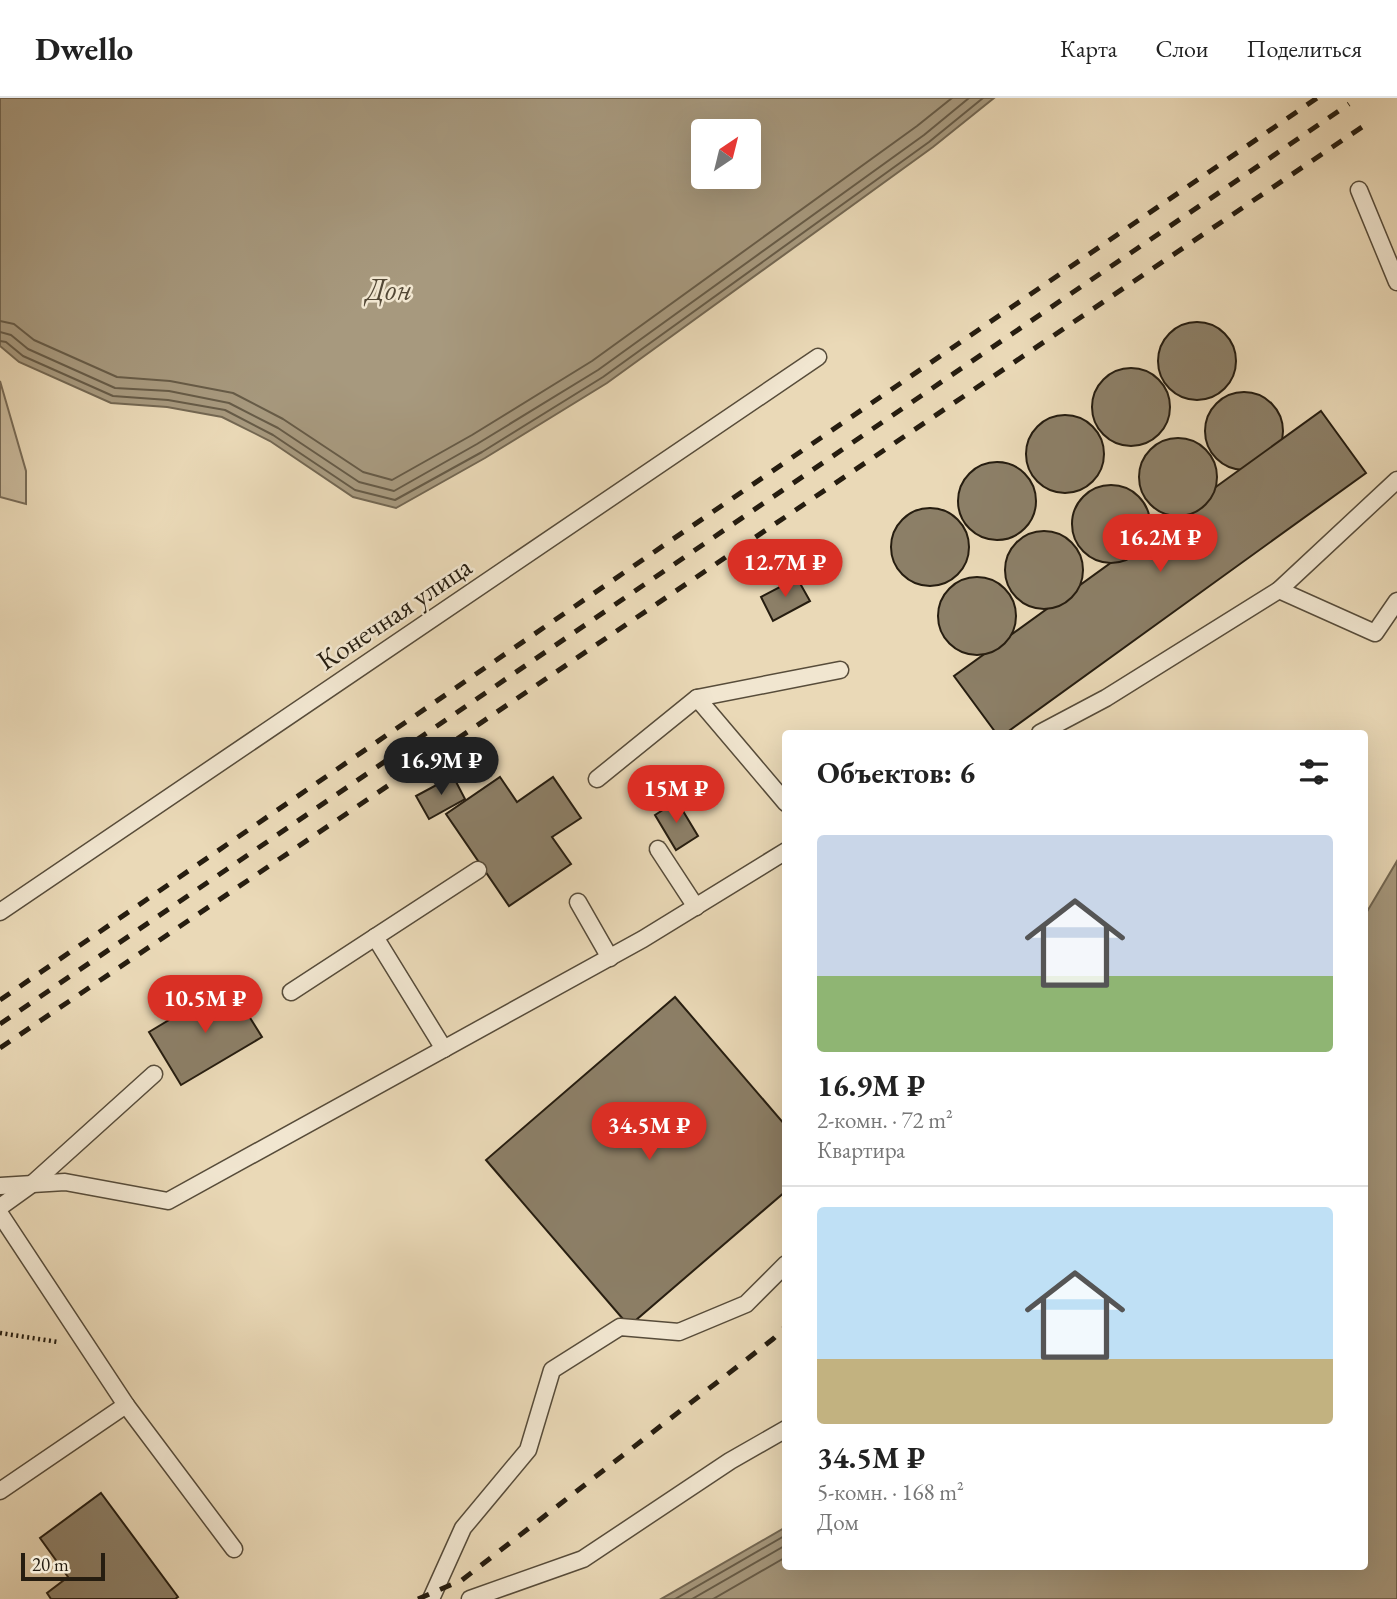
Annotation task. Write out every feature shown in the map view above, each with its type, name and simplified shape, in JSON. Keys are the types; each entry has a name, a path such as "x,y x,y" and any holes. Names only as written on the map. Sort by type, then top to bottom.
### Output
{"lane":[{"path":"1359,190 1397,282"},
{"name":"Конечная улица","path":"0,912 818,357"},
{"path":"1046,730 1105,698 1279,590 1397,480"},
{"path":"1279,590 1375,633 1397,601"},
{"path":"597,779 697,698 840,670"},
{"path":"697,698 782,798"},
{"path":"658,849 696,907"},
{"path":"0,1186 65,1182 168,1201 610,958 782,853"},
{"path":"291,992 478,870"},
{"path":"578,902 610,958"},
{"path":"374,937 444,1049"},
{"path":"0,1207 32,1184 154,1074"},
{"path":"0,1214 126,1405 234,1549"},
{"path":"431,1599 463,1528 528,1450 552,1370 620,1327 679,1332 746,1304 782,1268"},
{"path":"0,1491 126,1405"},
{"path":"470,1599 583,1559 730,1461 782,1431"}],"path":[{"path":"0,1333 88,1348"}],"shaded area":[{"path":"0,381 26,471 26,504 0,497"}],"water":[{"name":"Дон","path":"0,98 994,98 933,147 607,383 485,458 396,508 353,497 270,441 222,417 167,407 111,403 19,362 0,346"},
{"path":"1397,861 1397,1599 661,1599 782,1529 782,1570 1368,1570 1368,910"}],"building":[{"path":"1197,322 1212,325 1224,334 1233,346 1236,361 1233,376 1224,388 1212,397 1197,400 1182,397 1170,388 1161,376 1158,361 1161,346 1170,334 1182,325"},
{"path":"1131,368 1146,371 1158,380 1167,392 1170,407 1167,422 1158,434 1146,443 1131,446 1116,443 1104,434 1095,422 1092,407 1095,392 1104,380 1116,371"},
{"path":"1244,392 1259,395 1271,404 1280,416 1283,431 1280,446 1271,458 1259,467 1244,470 1229,467 1217,458 1208,446 1205,431 1208,416 1217,404 1229,395"},
{"path":"1321,411 1366,473 1010,730 994,730 954,676"},
{"path":"1065,415 1080,418 1092,427 1101,439 1104,454 1101,469 1092,481 1080,490 1065,493 1050,490 1038,481 1029,469 1026,454 1029,439 1038,427 1050,418"},
{"path":"1178,438 1193,441 1205,450 1214,462 1217,477 1214,492 1205,504 1193,513 1178,516 1163,513 1151,504 1142,492 1139,477 1142,462 1151,450 1163,441"},
{"path":"997,462 1012,465 1024,474 1033,486 1036,501 1033,516 1024,528 1012,537 997,540 982,537 970,528 961,516 958,501 961,486 970,474 982,465"},
{"path":"1111,485 1126,488 1143,502 1150,524 1147,539 1133,556 1111,563 1096,560 1079,546 1072,524 1075,509 1089,492"},
{"path":"930,508 945,511 957,520 966,532 969,547 966,562 957,574 945,583 930,586 915,583 903,574 894,562 891,547 894,532 903,520 915,511"},
{"path":"1044,531 1059,534 1071,543 1080,555 1083,570 1080,585 1071,597 1059,606 1044,609 1029,606 1017,597 1008,585 1005,570 1008,555 1017,543 1029,534"},
{"path":"977,577 992,580 1004,589 1013,601 1016,616 1013,631 1004,643 992,652 977,655 962,652 950,643 941,631 938,616 941,601 950,589 962,580"},
{"path":"797,578 810,601 773,621 761,597"},
{"path":"453,776 465,799 429,819 416,796"},
{"path":"500,777 517,802 553,777 581,818 552,837 571,864 509,906 446,814"},
{"path":"677,801 698,836 676,850 655,815"},
{"path":"229,984 262,1037 181,1085 149,1032"},
{"path":"675,997 782,1121 782,1194 629,1326 486,1160"},
{"path":"101,1493 178,1597 51,1599 47,1593 68,1577 40,1538"}],"railway":[{"path":"0,1000 1317,98"},
{"path":"0,1024 1349,104"},
{"path":"0,1048 1362,127"},
{"path":"418,1599 462,1580 782,1330"}]}
